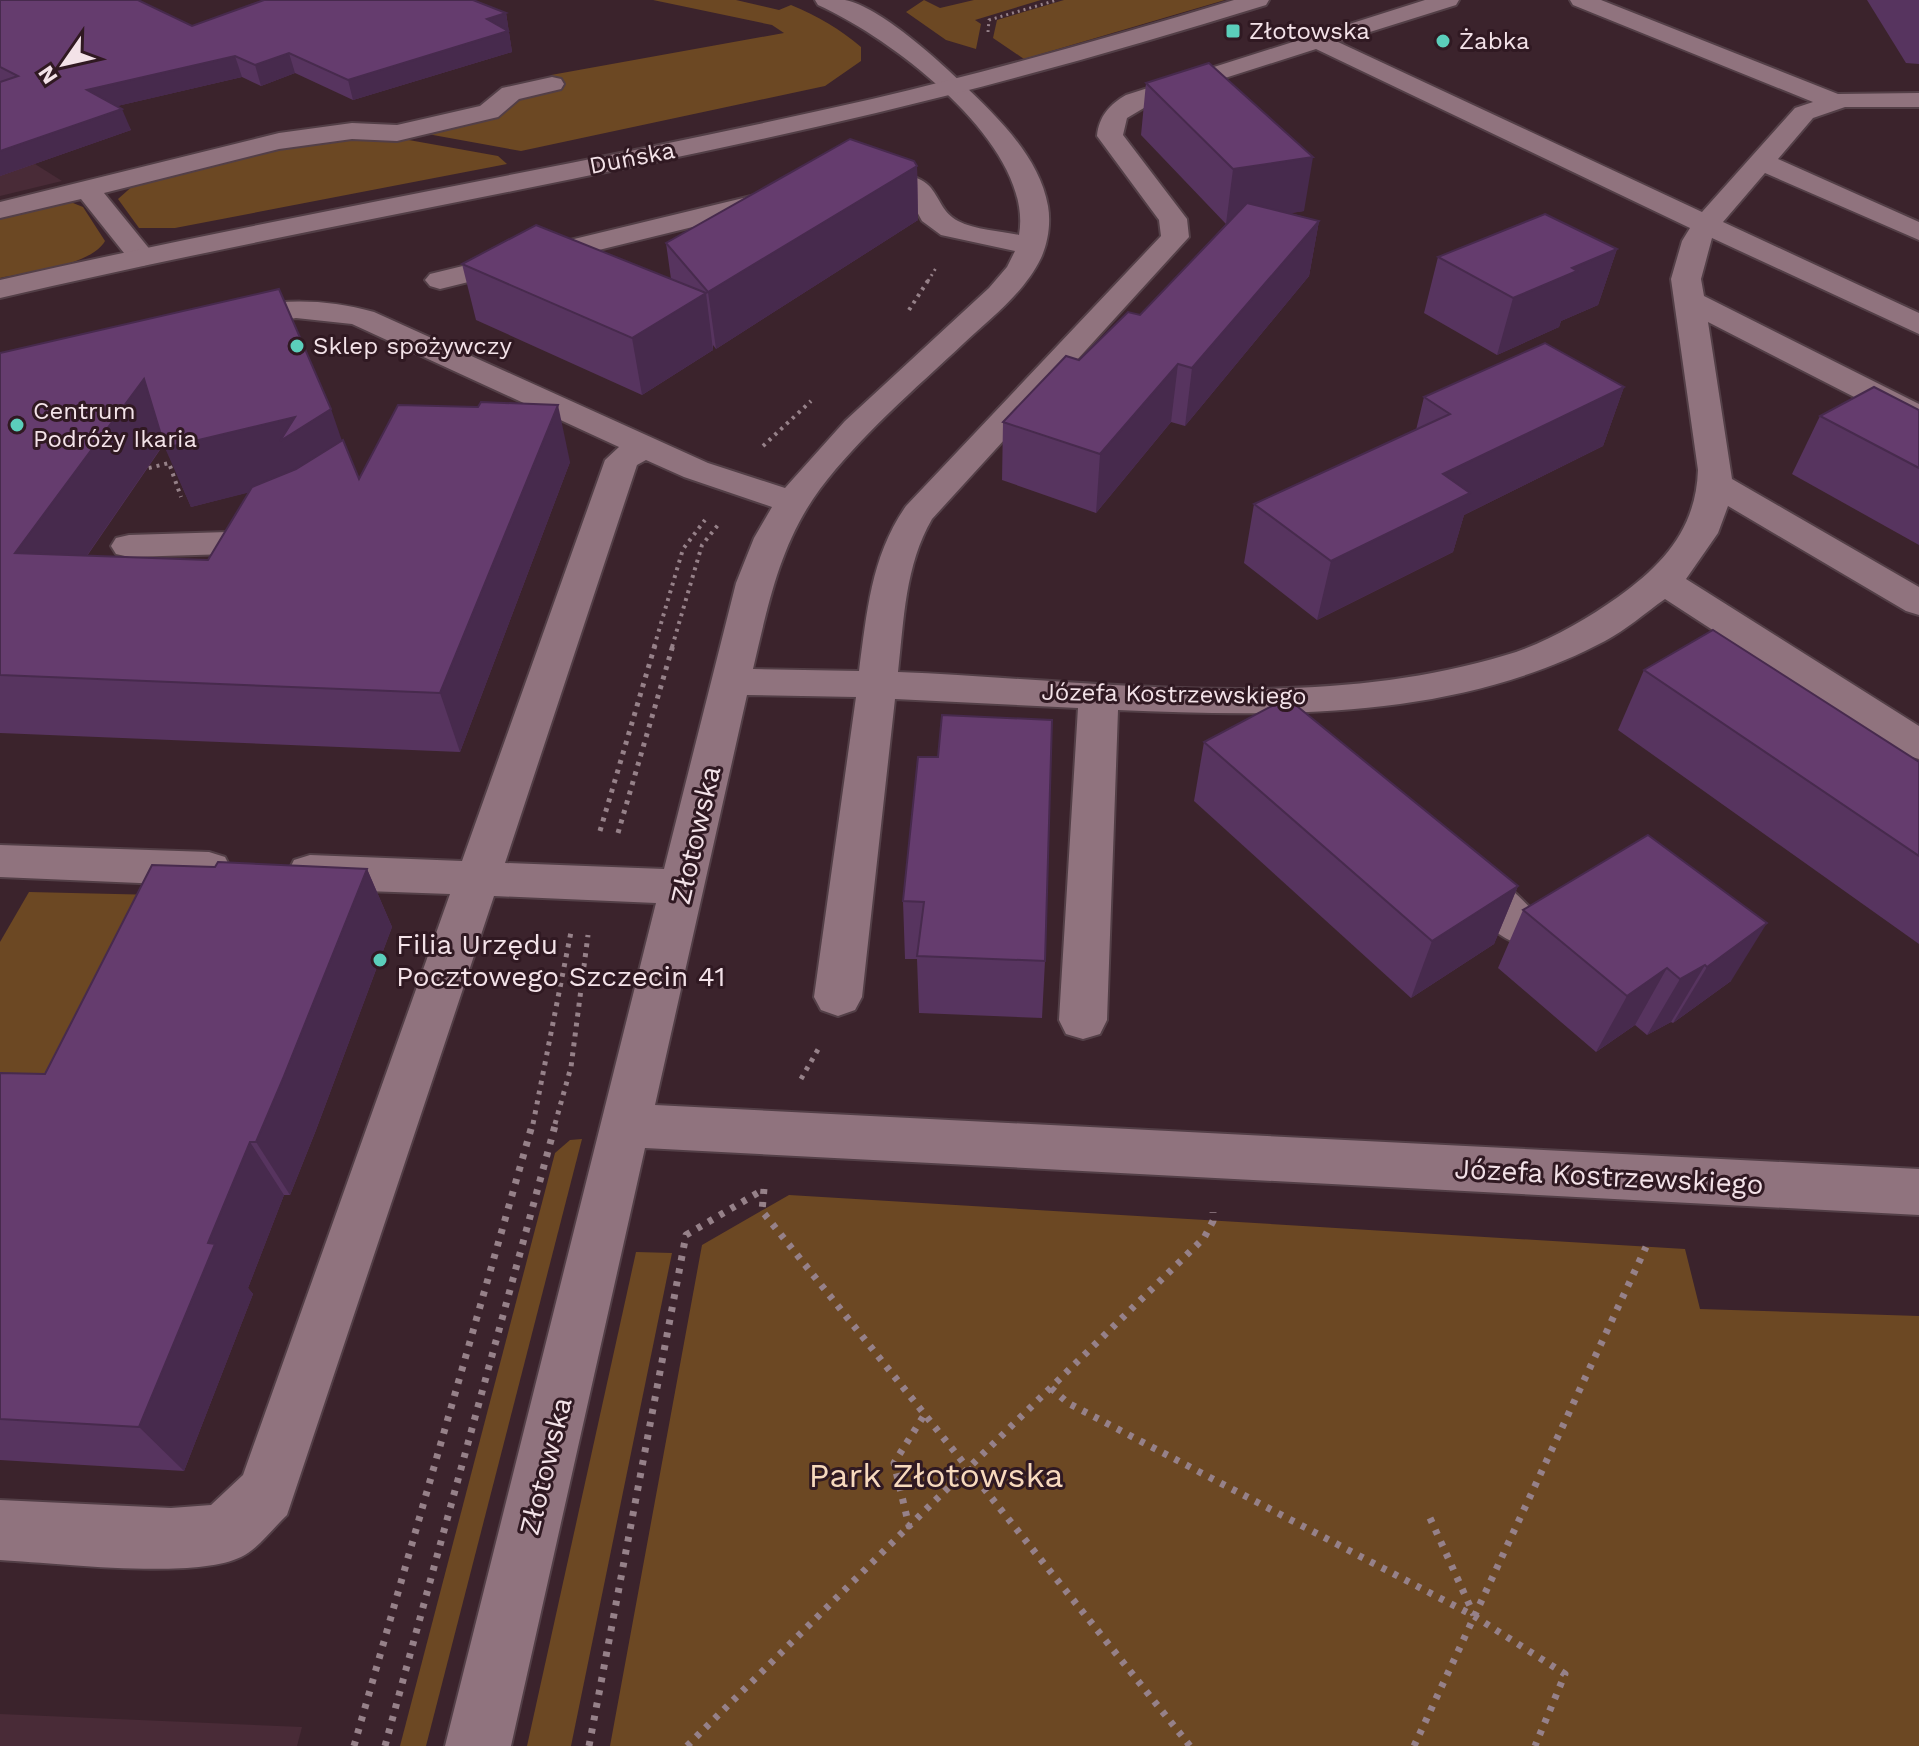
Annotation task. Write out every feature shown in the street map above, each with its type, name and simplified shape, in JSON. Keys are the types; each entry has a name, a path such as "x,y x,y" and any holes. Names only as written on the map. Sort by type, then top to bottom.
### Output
{"street":[{"path":"826,0 866,18 894,37 952,87 997,133 1028,182 1034,204 1032,246 951,229 932,215 919,190 896,180 859,179 839,183"},
{"name":"Duńska","path":"0,289 142,257 670,150 952,87 1258,0"},
{"path":"838,997 894,562 906,531 918,513 1175,237 1173,219 1110,136 1113,118 1125,106 1150,94 1448,0"},
{"path":"1581,0 1834,101"},
{"path":"1317,41 1919,325"},
{"path":"0,210 279,141 352,131 397,133 489,112 511,93 552,84"},
{"name":"Józefa Kostrzewskiego","path":"731,682 877,683 1205,700 1299,699 1387,691 1503,670 1598,631 1663,581 1692,549 1714,500 1715,484 1686,279 1689,260 1706,224 1795,120 1814,108 1834,101 1919,100"},
{"path":"1760,161 1919,232"},
{"path":"87,189 142,257"},
{"path":"440,280 808,190"},
{"name":"Złotowska","path":"478,1746 628,1125 754,583 776,530 793,502 834,453 999,293 1032,246"},
{"path":"1690,301 1919,417"},
{"path":"193,327 293,307 342,311 696,470 793,502"},
{"path":"500,414 544,401"},
{"path":"0,1530 171,1538 224,1534 266,1494 622,460 644,446"},
{"path":"1715,484 1919,603"},
{"path":"129,546 229,543 265,535 306,513"},
{"path":"1663,581 1919,745"},
{"path":"1782,707 1820,681"},
{"path":"1083,1020 1099,695"},
{"path":"1299,699 1315,740"},
{"path":"1429,847 1521,926"},
{"path":"0,861 683,887"},
{"name":"Józefa Kostrzewskiego","path":"628,1125 1919,1192"}],"path":[{"path":"987,41 989,20 1057,0"},
{"path":"838,997 840,1010 772,1132 762,1211 923,1417 1190,1746"},
{"path":"687,1746 1204,1238 1213,1221 1210,1155"},
{"path":"589,1746 686,1235 764,1189"},
{"path":"1414,1746 1646,1247"},
{"path":"1051,1388 1068,1403 1474,1616 1565,1674 1535,1746"},
{"path":"909,1526 894,1463 923,1417"},
{"path":"1430,1518 1474,1616"}],"shaded area":[{"path":"0,142 62,181 0,196"},
{"path":"0,1714 302,1727 297,1746 0,1746"}],"green space":[{"path":"653,0 736,0 779,10 791,5 828,23 853,40 861,47 861,61 825,86 521,151 422,133 519,97 560,86 551,75 784,33 772,25"},
{"path":"924,0 940,8 974,0 1041,0 975,20 981,24 976,49 946,40 906,12"},
{"path":"1064,0 1225,0 1024,59 993,38 997,20"},
{"path":"351,136 392,137 498,156 507,164 175,228 139,228 118,199 136,183 282,146"},
{"path":"73,203 83,207 105,241 98,250 57,267 0,278 0,216 48,204"},
{"path":"29,892 159,895 76,1077 0,1084 0,942"},
{"path":"582,1139 426,1746 400,1746 555,1153 570,1140"},
{"name":"Park Złotowska","path":"789,1195 1685,1249 1700,1309 1919,1316 1919,1746 610,1746 702,1245"},
{"path":"636,1252 672,1253 571,1746 527,1746"}],"building":[{"path":"0,0 138,0 192,26 264,0 473,0 506,13 487,19 508,31 348,80 289,53 255,65 235,56 87,90 122,109 0,151 0,82 18,76 0,67"},
{"path":"1209,63 1313,157 1233,169 1146,83"},
{"path":"850,139 914,161 917,166 708,292 666,243"},
{"path":"1247,203 1319,221 1192,368 1178,364 1100,454 1003,422 1066,356 1079,360 1128,312 1140,315"},
{"path":"1545,214 1617,249 1572,268 1577,271 1513,298 1438,257"},
{"path":"536,225 706,293 632,338 462,264"},
{"path":"279,289 331,409 280,441 295,417 165,448 144,379 15,553 208,560 252,487 296,469 343,440 359,479 398,405 478,407 481,402 558,405 440,693 0,675 0,353"},
{"path":"1545,343 1624,387 1443,474 1470,493 1331,561 1254,504 1450,414 1424,397"},
{"path":"1874,387 1919,410 1919,468 1820,416"},
{"path":"1713,630 1919,762 1919,856 1644,670"},
{"path":"1287,698 1518,886 1432,941 1204,742"},
{"path":"942,715 1052,720 1045,961 917,956 924,902 903,901 918,757 938,757"},
{"path":"1648,835 1767,923 1707,967 1705,965 1680,979 1667,968 1627,996 1523,910"},
{"path":"218,862 367,869 256,1142 250,1142 208,1243 215,1244 139,1427 0,1419 0,1073 45,1074 152,865 215,867"}],"place":[{"name":"Złotowska","path":"1233,31"},
{"name":"Żabka","path":"1443,41"},
{"name":"Sklep spożywczy","path":"297,346"},
{"name":"Centrum Podróży Ikaria","path":"17,425"},
{"name":"Filia Urzędu Pocztowego Szczecin 41","path":"380,960"}]}
